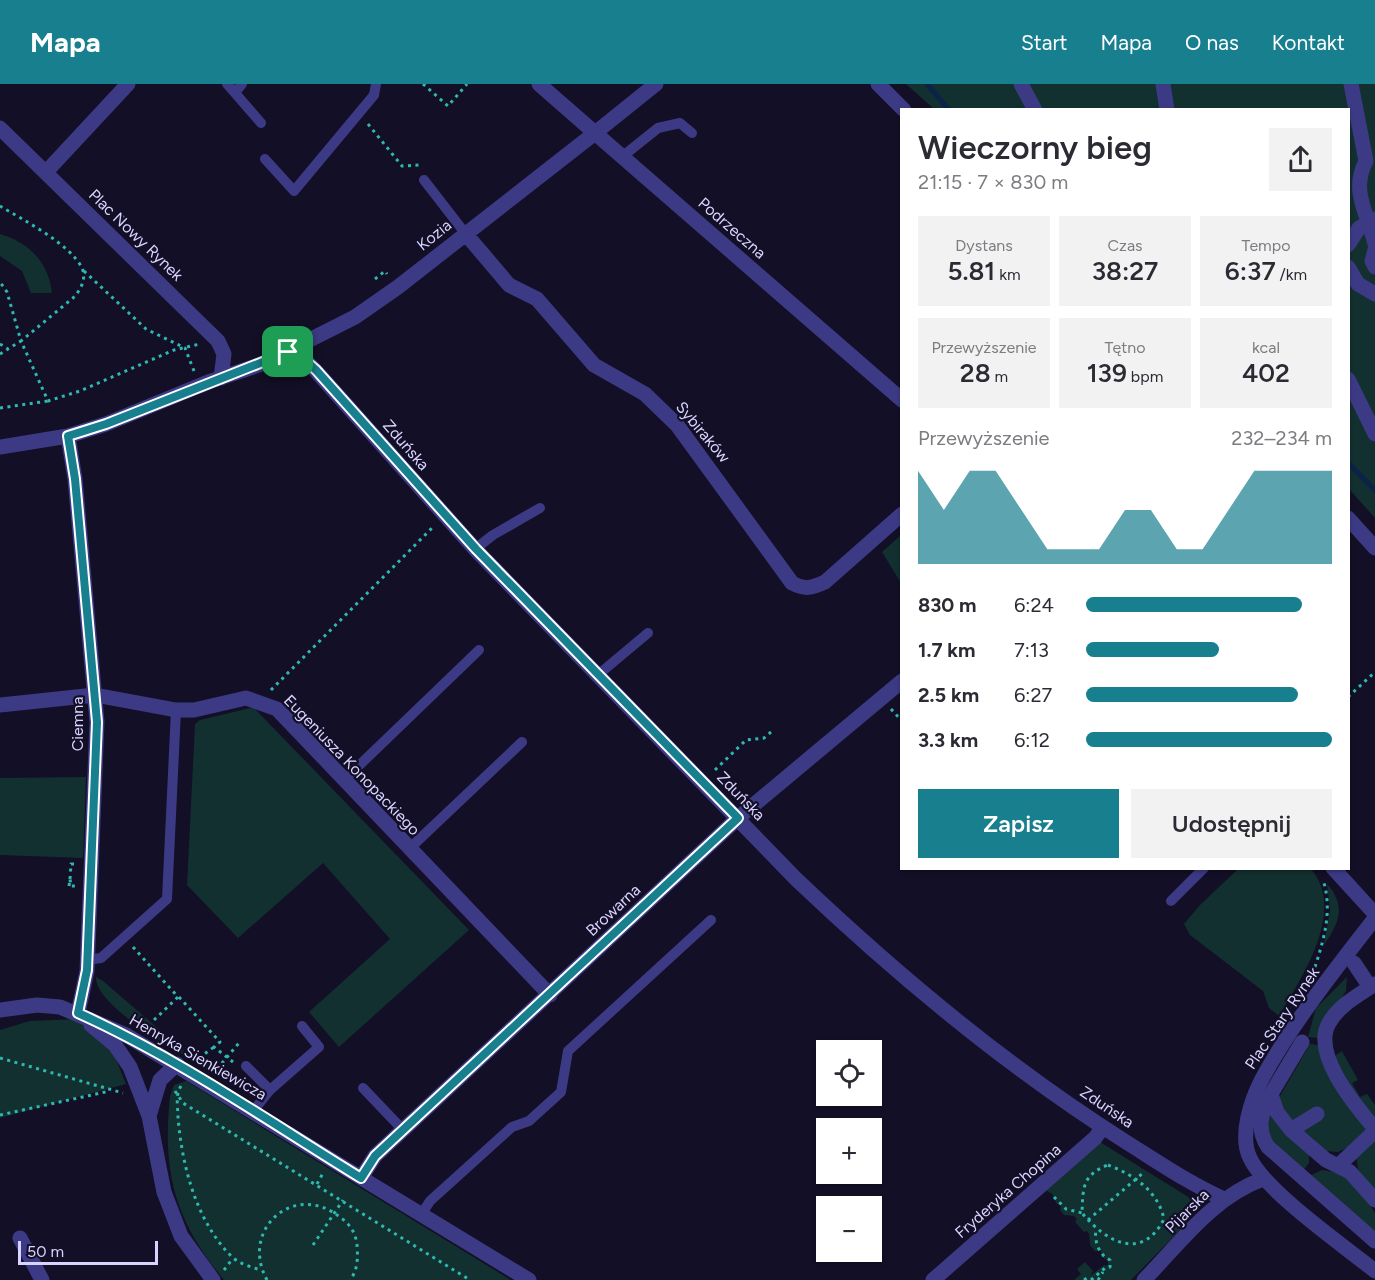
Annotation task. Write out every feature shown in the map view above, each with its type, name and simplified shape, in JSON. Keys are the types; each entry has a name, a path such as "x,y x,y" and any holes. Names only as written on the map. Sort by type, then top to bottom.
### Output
{"street":[{"path":"45,172 128,84"},
{"name":"Podrzeczna","path":"539,84 900,398"},
{"name":"Kozia","path":"288,352 378,303 656,84"},
{"path":"878,84 902,108"},
{"path":"1021,84 1034,108"},
{"path":"1163,84 1167,108"},
{"path":"1351,84 1370,165 1360,171 1358,191 1362,207 1372,219 1375,244"},
{"name":"Plac Nowy Rynek","path":"0,128 218,341 224,354 221,378"},
{"path":"1350,242 1359,228 1372,219"},
{"name":"Sybiraków","path":"465,233 509,285 537,299 594,365 645,394 677,425 792,583 802,588 813,588 825,582 900,516"},
{"path":"1375,250 1372,261 1375,267"},
{"path":"1350,274 1358,284 1375,294"},
{"path":"0,447 68,436 128,416 288,352"},
{"name":"Zduńska","path":"288,352 307,362 316,370 476,549 796,879 901,976 1019,1068 1103,1127 1205,1191 1224,1199"},
{"path":"1350,383 1375,434"},
{"name":"Ciemna","path":"68,436 75,479 97,722 87,960 78,1013"},
{"path":"1350,520 1375,548"},
{"name":"Browarna","path":"361,1178 375,1156 738,818 900,683"},
{"name":"Eugeniusza Konopackiego","path":"0,705 95,695 176,710 194,710 246,698 260,701 277,709 550,995"},
{"path":"1328,873 1375,916"},
{"name":"Plac Stary Rynek","path":"1375,916 1296,1039 1261,1080 1250,1114 1245,1140 1249,1158 1263,1179 1375,1271"},
{"path":"1338,1166 1375,1130 1344,1090 1325,1041 1328,1024 1342,1006 1372,985 1354,963"},
{"path":"0,1010 37,1005 60,1006 78,1013"},
{"name":"Henryka Sienkiewicza","path":"78,1013 126,1035 254,1110 529,1280"},
{"name":"Henryka Sienkiewicza","path":"78,1013 120,1052 130,1067 148,1116 164,1192 181,1236 213,1280"},
{"path":"1342,1041 1296,1039 1261,1121 1263,1138 1302,1177 1375,1241"},
{"path":"148,1116 160,1080 177,1065"},
{"path":"1271,1094 1277,1112 1291,1130 1323,1157 1350,1172 1375,1200"},
{"path":"1291,1130 1317,1114"},
{"name":"Fryderyka Chopina","path":"933,1280 1095,1138 1103,1127"},
{"path":"1302,1177 1323,1157"},
{"name":"Pijarska","path":"1144,1280 1224,1199 1239,1188 1263,1179"},
{"path":"20,1238 42,1280"}],"lane":[{"path":"266,159 294,191 360,114 374,95 376,84"},
{"path":"235,87 261,123"},
{"path":"623,156 658,128 680,123 692,133"},
{"path":"424,180 465,233"},
{"path":"476,549 493,535 540,508"},
{"path":"599,674 648,633"},
{"path":"344,780 479,650"},
{"path":"87,960 101,958 126,939 168,899 176,710"},
{"path":"409,849 522,742"},
{"path":"1171,901 1202,870"},
{"path":"421,1215 430,1201 512,1126 529,1121 561,1092 568,1051 711,920"},
{"path":"254,1110 270,1090 319,1047 302,1026"},
{"path":"246,1066 270,1090"},
{"path":"363,1088 403,1130"}],"path":[{"path":"423,84 448,106 468,84"},
{"path":"360,114 402,165 420,165 424,180"},
{"path":"0,206 46,233 146,329 185,348 197,378"},
{"path":"122,216 126,220 124,223"},
{"path":"0,354 21,341 81,290 82,269"},
{"path":"375,279 385,271"},
{"path":"0,282 7,292 21,341 48,400"},
{"path":"0,408 48,400 80,391 141,364 204,343"},
{"path":"0,344 8,349"},
{"path":"270,691 445,516"},
{"path":"1350,695 1375,672"},
{"path":"702,782 746,740 764,738 771,732"},
{"path":"1315,969 1327,924 1328,873"},
{"path":"126,939 220,1042 199,1058"},
{"path":"154,1020 178,997"},
{"path":"218,1069 225,1057 239,1043"},
{"path":"214,1047 225,1057"},
{"path":"0,1058 130,1095"},
{"path":"0,1115 110,1091"},
{"path":"261,1270 233,1258 214,1234 195,1199 179,1134 177,1092 183,1103 470,1280"},
{"path":"1054,1197 1066,1209 1082,1213 1096,1230 1132,1246 1147,1241 1158,1231 1164,1219 1161,1203 1126,1172 1108,1165 1094,1171 1086,1180 1082,1213"},
{"path":"317,1184 326,1169"},
{"path":"1088,1220 1147,1169"},
{"path":"313,1245 343,1200"},
{"path":"267,1280 261,1270 258,1254 262,1234 273,1218 286,1208 302,1203 318,1204 335,1212 349,1224 357,1241 358,1258 350,1280"},
{"path":"1084,1280 1087,1278 1090,1280 1105,1268 1110,1268 1110,1260 1104,1257 1094,1240 1096,1230"},
{"path":"1098,1280 1105,1268"}],"green space":[{"path":"906,84 1375,84 1375,518 1350,490 1350,108 933,108"},
{"path":"0,234 20,242 36,255 47,272 52,293 31,293 22,271 0,256"},
{"path":"900,536 900,581 882,552"},
{"path":"250,708 255,709 469,930 339,1047 309,1012 390,939 323,863 238,938 187,885 195,724 200,720"},
{"path":"86,777 83,858 0,855 0,778"},
{"path":"1237,870 1312,870 1321,886 1324,904 1322,924 1317,944 1308,964 1279,1016 1269,1008 1263,991 1190,935 1184,924 1200,905"},
{"path":"1327,884 1337,900 1339,915 1324,945 1330,910"},
{"path":"96,977 189,1055 187,1057 163,1043 119,1011 99,988"},
{"path":"1347,977 1346,991 1318,1038 1308,1037 1316,1008"},
{"path":"78,1019 112,1049 126,1084 0,1118 0,1030 30,1021"},
{"path":"1306,1043 1322,1046 1368,1128 1349,1147 1338,1152 1324,1151 1282,1111 1280,1096 1307,1049"},
{"path":"1342,1051 1358,1080 1352,1083 1360,1097 1367,1094 1375,1105 1375,1122 1366,1112 1335,1060 1336,1055"},
{"path":"186,1081 511,1280 224,1280 207,1258 183,1216 171,1172 168,1149 170,1096 174,1085"},
{"path":"1268,1110 1309,1154 1309,1163 1302,1172 1268,1142"},
{"path":"1375,1140 1375,1194 1358,1169 1356,1155"},
{"path":"1100,1142 1198,1203 1187,1223 1131,1280 1074,1280 1081,1274 1077,1269 1085,1262 1093,1271 1090,1276 1104,1265 1108,1266 1108,1260 1101,1257 1101,1251 1095,1251 1090,1245 1089,1234 1075,1222 1077,1219 1074,1216 1064,1215 1060,1210 1061,1205 1057,1204 1052,1194 1043,1189"},
{"path":"1322,1170 1341,1173 1368,1202 1375,1213 1375,1237 1307,1177"}],"waterway":[{"path":"927,84 947,108"},
{"path":"1350,465 1375,490"}],"route":[{"path":"288,352 307,362 316,370 476,549 738,818 375,1156 361,1178 190,1072 126,1035 78,1013 87,970 97,722 75,479 68,436 106,424 288,352"}]}
